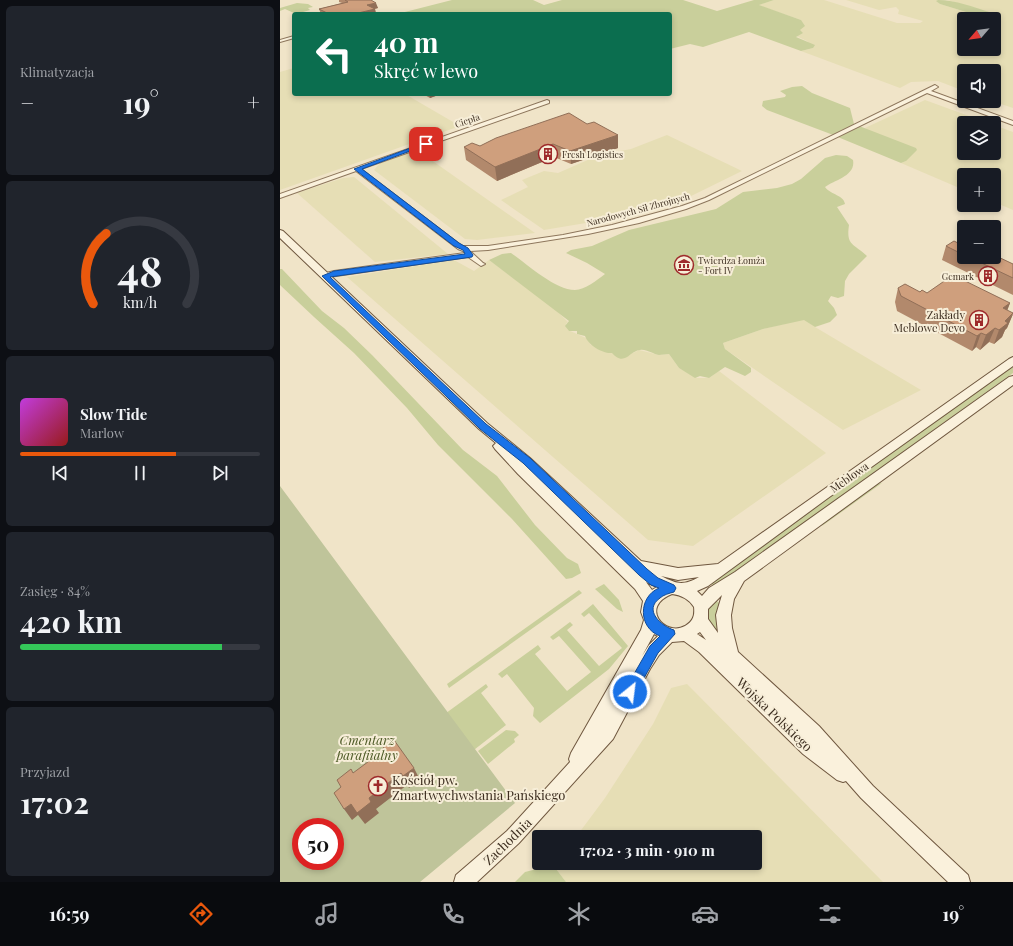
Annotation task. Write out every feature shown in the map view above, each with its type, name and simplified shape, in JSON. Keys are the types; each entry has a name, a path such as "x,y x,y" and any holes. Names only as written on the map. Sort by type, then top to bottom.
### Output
{"main road":[{"path":"280,233 483,426 526,461 654,581 677,589 693,595 700,614 695,626 677,634 661,631 651,622 648,611 651,600 659,592 677,589"},
{"name":"Meblowa","path":"677,589 695,586 703,582 719,569 1013,361"},
{"name":"Meblowa","path":"700,614 714,592 740,576 1013,380"},
{"path":"483,426 522,471 640,585 651,600"},
{"path":"637,566 678,574 707,572 719,569"},
{"path":"730,654 724,621 724,610 726,600 740,576"},
{"name":"Wojska Polskiego","path":"700,614 714,639 813,732 867,792 961,882"},
{"name":"Zachodnia","path":"565,781 647,633 651,622"},
{"name":"Wojska Polskiego","path":"677,634 704,647 809,748 867,792"},
{"name":"Zachodnia","path":"463,882 513,837 607,733 654,650 677,634"}],"street":[{"path":"280,41 292,38"},
{"name":"Narodowych Sił Zbrojnych","path":"325,276 334,273 468,252 476,249 581,234 695,204 727,190 935,87"},
{"path":"927,91 1013,123"},
{"name":"Ciepła","path":"280,196 547,102"},
{"path":"357,169 456,245 468,252 481,264"}],"shaded area":[{"path":"774,0 824,0 897,23 920,23 923,21 898,14 899,10 896,7 879,10 846,0 938,0 937,1 940,4 966,12 957,12 957,56 1001,56 1001,12 988,12 947,0 1013,0 1013,108 1001,104 1001,64 957,64 957,88 938,81 911,82 900,88 801,51 813,48 807,41 796,36 801,28 801,20 758,5"},
{"path":"292,69 292,96 408,96 460,126 280,190 280,72"},
{"path":"925,100 969,116 957,116 957,160 1001,160 1001,128 1013,132 1013,210 1001,205 1001,168 957,168 957,187 901,163 906,161 865,128"},
{"path":"667,135 742,171 685,199 604,220 544,230 501,200 528,187 522,180 544,171 558,173 599,155 631,149"},
{"path":"417,150 535,233 477,240 465,239 374,170 380,163"},
{"path":"354,177 448,254 375,262 297,193 343,178"},
{"path":"454,260 474,271 489,260 554,308 568,322 566,324 568,330 586,338 591,345 633,353 639,350 659,355 669,354 679,368 697,378 709,378 719,371 826,453 693,546 648,540 347,277"},
{"path":"804,319 921,390 843,430 725,349 723,343 763,329"},
{"path":"687,684 883,882 566,882 557,870 762,870 762,830 581,830 605,798 653,724 671,688"}],"green space":[{"path":"452,0 533,0 544,5 562,0 683,0 717,11 754,0 774,0 759,5 801,20 805,26 800,30 803,33 796,37 815,45 813,48 801,51 749,32 703,47 690,44 672,48 672,12 405,12"},
{"path":"945,0 958,2 989,12 966,12 940,4 936,1"},
{"path":"297,3 308,4 313,7 308,8 310,10 303,12 292,12 285,9 280,11 280,8"},
{"path":"802,86 812,93 850,108 854,124 916,148 917,150 906,161 901,163 767,110 762,106 763,101 785,97 786,95 780,91 792,87"},
{"path":"836,155 847,156 853,160 853,165 848,174 825,187 844,201 845,204 837,207 849,225 848,232 850,241 867,256 849,274 845,281 844,296 838,298 831,296 828,301 834,308 837,315 830,322 815,327 804,320 763,329 723,343 725,349 751,368 751,372 745,376 725,367 709,378 700,376 695,378 679,368 669,354 659,355 645,350 640,350 620,359 612,353 604,352 592,346 585,336 577,334 577,331 569,331 565,326 569,321 489,260 502,254 511,253 533,270 559,286 567,289 579,290 605,274 566,253 571,250 592,246 629,230 716,209 743,192 777,188 792,184 801,179 825,158"},
{"path":"280,269 282,269 322,311 344,328 372,355 463,450 497,476 535,525 567,558 578,564 581,573 572,578 566,579 512,519 438,445 407,408 354,353 280,285"},
{"path":"1013,366 1013,373 714,587 709,581"},
{"path":"882,483 822,526 833,515 848,504 878,484"},
{"name":"Cmentarz parafiialny","path":"280,486 515,803 420,882 280,882"},
{"path":"604,584 619,600 623,612 617,609 595,589"},
{"path":"579,590 582,593 449,688 447,684"},
{"path":"714,598 720,604 720,628 712,631 708,618 708,610"},
{"path":"593,604 628,646 609,669 540,723 533,716 534,708 507,674 502,678 498,674 538,645 541,649 535,654 567,691 591,672 559,636 553,640 550,637 570,622 573,625 567,630 599,666 622,648 589,613 584,617 581,614"},
{"path":"486,684 488,687 481,693 506,725 470,753 442,716"},
{"path":"506,730 515,731 519,735 514,739 515,742 488,764 478,751"},
{"path":"533,870 557,870 566,882 515,882 525,872"}],"building":[{"path":"345,0 371,0 376,3 367,5 375,9 362,12 325,12 319,9 348,2"},
{"path":"569,113 587,124 594,122 618,135 570,151 553,144 495,167 464,147 472,143 480,146 496,138"},
{"path":"954,241 957,242 957,252 946,246"},
{"path":"1001,258 1013,264 1013,278 984,264 1001,264"},
{"path":"953,275 1010,303 1003,308 1013,313 1005,321 1008,323 999,330 995,328 986,335 981,333 977,336 901,296 898,288 905,284 920,292 922,290 927,293"},
{"path":"394,740 414,768 403,776 401,773 369,798 371,802 357,813 351,804 344,809 334,793 341,787 337,780 351,769 353,773 384,750 383,748"}],"place":[{"name":"Fresh Logistics","path":"548,154"},
{"name":"Twierdza Łomża - Fort IV","path":"684,265"},
{"name":"Gemark","path":"988,276"},
{"name":"Zakłady Meblowe Devo","path":"979,320"},
{"name":"Kościół pw. Zmartwychwstania Pańskiego","path":"378,786"}],"route":[{"path":"426,144 357,169 460,248 466,249 470,255 334,273 325,276 483,426 526,461 567,498 643,572 659,584 671,588 656,594 651,600 648,608 650,619 654,625 661,631 670,634 654,650 630,692"}]}
